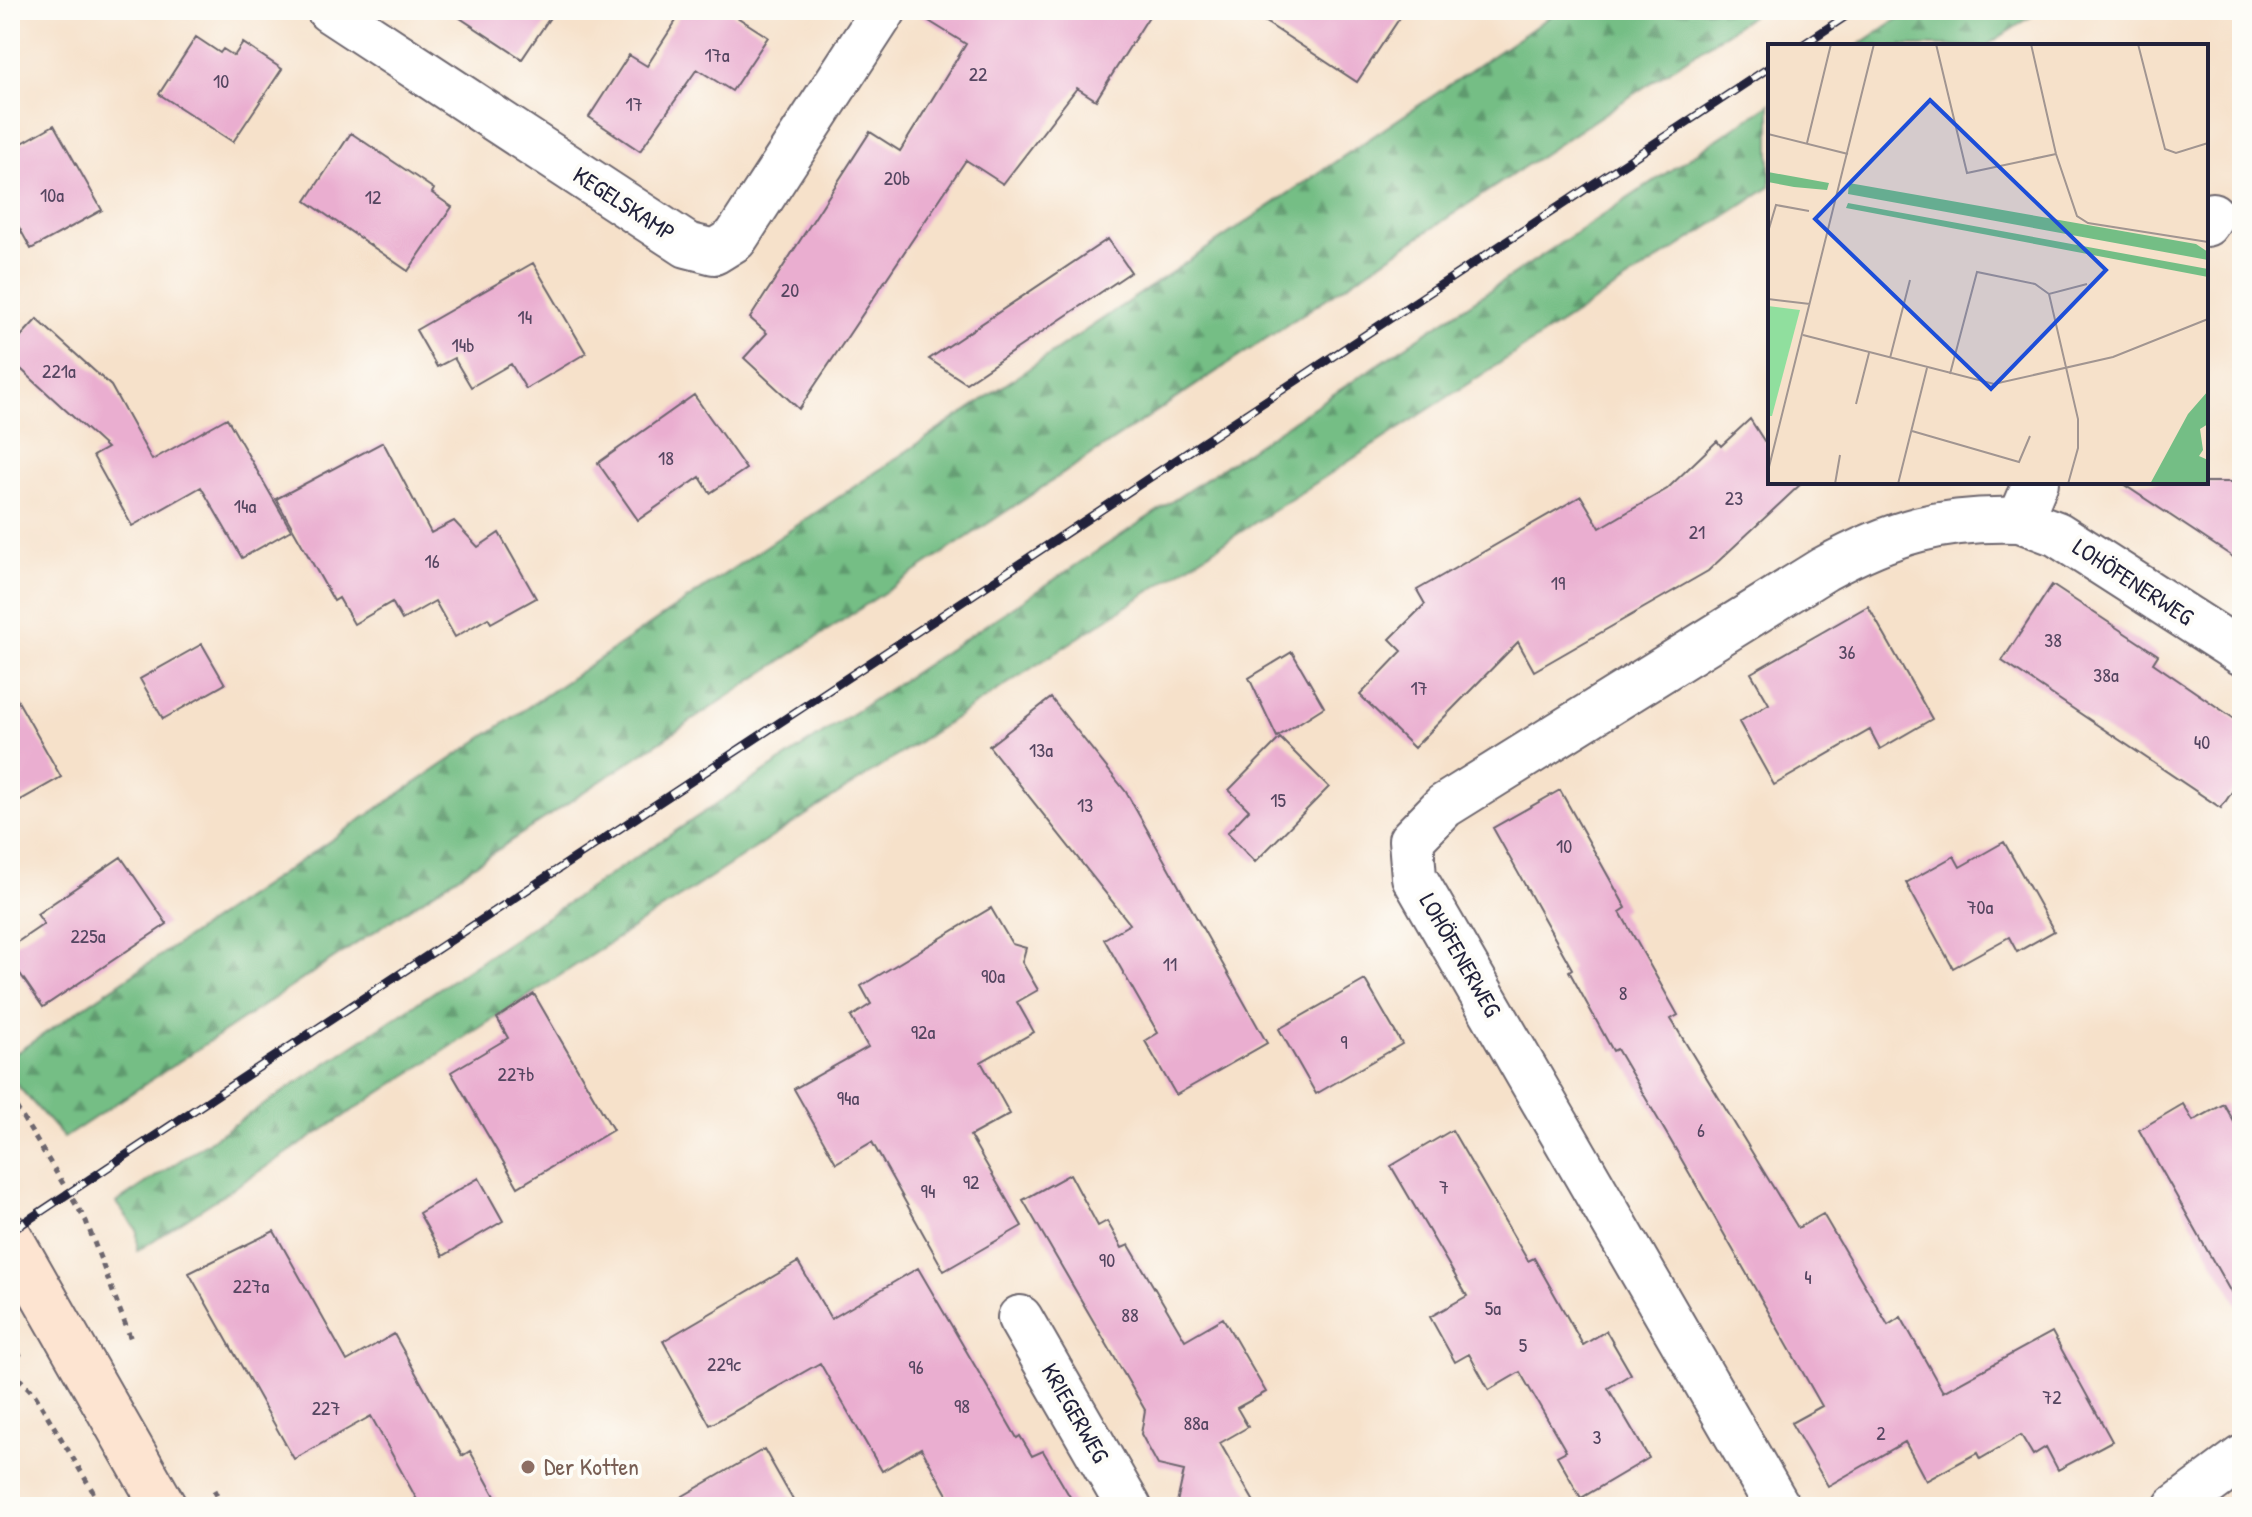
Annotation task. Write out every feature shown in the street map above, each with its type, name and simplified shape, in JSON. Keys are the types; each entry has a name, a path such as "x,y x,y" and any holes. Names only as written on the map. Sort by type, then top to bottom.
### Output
{"main road":[{"path":"10,1237 164,1507"}],"street":[{"name":"KEGELSKAMP","path":"329,10 687,245 714,252 735,239 884,10"},
{"name":"LOHÖFENERWEG","path":"1778,1507 1414,877 1411,840 1444,806 1824,569 1871,543 1921,526 1972,518 2028,501 2057,534 2242,653"},
{"name":"KRIEGERWEG","path":"1020,1318 1129,1507"},
{"path":"2176,1507 2242,1458"}],"path":[{"path":"10,1097 86,1221 134,1347"},
{"path":"10,1369 35,1395 102,1507"},
{"path":"208,1480 223,1507"}],"green space":[{"path":"1560,10 1760,10 64,1138 10,1077 10,1057"},
{"path":"1911,10 2041,10 1989,44 1860,44"},
{"path":"1768,105 1768,188 137,1251 137,1230 116,1203"}],"building":[{"path":"448,10 555,10 522,59"},
{"path":"683,10 726,10 768,37 732,91 697,69 640,151 589,117 629,55 647,66"},
{"path":"911,10 1153,10 1096,100 1077,88 1003,184 966,160 799,409 744,358 767,333 750,318 870,132 900,151 966,44"},
{"path":"1247,10 1405,10 1357,82"},
{"path":"196,37 220,53 223,49 234,56 243,43 282,69 233,142 159,94"},
{"path":"54,125 102,210 31,249 10,211 10,150"},
{"path":"351,133 434,189 432,193 452,207 408,271 306,201"},
{"path":"1108,239 1131,272 966,383 929,359"},
{"path":"533,263 586,353 526,389 511,364 471,387 454,358 437,367 416,330"},
{"path":"37,319 111,386 152,460 227,418 291,530 242,558 201,487 132,526 93,456 107,448 10,359 10,348"},
{"path":"694,395 746,469 710,493 700,477 638,520 598,463"},
{"path":"1750,419 1768,447 1768,484 1801,484 1708,571 1534,671 1518,642 1414,748 1360,695 1402,651 1390,639 1425,604 1417,590 1581,496 1600,528 1667,489 1717,441 1721,446"},
{"path":"383,442 431,533 454,521 478,547 499,533 536,598 491,623 488,618 455,637 435,601 402,620 392,602 354,624 339,598 334,601 276,499"},
{"path":"2242,482 2242,563 2123,484"},
{"path":"2052,585 2158,655 2153,663 2242,724 2242,777 2221,808 2002,661"},
{"path":"1868,606 1932,719 1880,749 1870,730 1774,785 1739,722 1769,704 1751,673"},
{"path":"202,644 225,684 163,719 140,679"},
{"path":"1292,652 1324,707 1277,737 1249,678"},
{"path":"10,687 61,777 10,806"},
{"path":"1051,698 1126,792 1267,1043 1176,1095 1145,1041 1158,1033 1104,939 1130,924 989,746"},
{"path":"1280,738 1329,787 1255,862 1227,833 1249,810 1229,790"},
{"path":"1560,790 1626,908 1620,912 1678,1015 1671,1019 1798,1228 1823,1214 1888,1325 1901,1317 1943,1392 2052,1332 2112,1441 2058,1470 2046,1447 2033,1455 2021,1435 1980,1459 1977,1453 1926,1481 1905,1442 1828,1486 1791,1423 1822,1406 1617,1049 1613,1051 1569,971 1572,969 1493,828"},
{"path":"2004,842 2054,931 2017,952 2009,937 1953,968 1906,883 1954,856 1960,867"},
{"path":"121,857 167,924 43,1007 10,959 10,947 44,924 37,914"},
{"path":"991,908 1012,944 1026,948 1022,962 1038,990 1017,1002 1034,1032 981,1062 1010,1114 970,1136 1022,1226 944,1271 872,1142 836,1163 794,1089 868,1047 851,1017 871,1004 861,986"},
{"path":"1365,980 1402,1044 1316,1094 1279,1029"},
{"path":"534,994 613,1130 518,1187 451,1072 508,1038 497,1018"},
{"path":"2183,1104 2193,1121 2224,1104 2242,1136 2242,1312 2139,1130"},
{"path":"1452,1130 1528,1261 1534,1258 1583,1345 1606,1331 1631,1374 1608,1388 1649,1458 1581,1498 1557,1456 1566,1451 1520,1372 1489,1390 1469,1354 1455,1362 1430,1317 1467,1296 1391,1166"},
{"path":"1070,1174 1098,1226 1107,1221 1122,1248 1129,1245 1185,1340 1223,1318 1266,1392 1237,1408 1248,1427 1220,1443 1257,1507 1176,1507 1184,1471 1158,1465 1141,1434 1145,1410 1023,1200"},
{"path":"479,1178 503,1221 443,1256 419,1213"},
{"path":"274,1231 347,1361 394,1334 462,1456 470,1451 501,1507 421,1507 371,1416 294,1459 189,1273"},
{"path":"798,1262 831,1319 918,1268 1017,1438 1020,1436 1032,1456 1043,1451 1076,1507 954,1507 921,1448 882,1471 820,1363 710,1425 663,1341"},
{"path":"764,1449 797,1507 664,1507"}],"railway":[{"path":"1804,44 1855,10"},
{"path":"10,1232 1768,68"}],"place":[{"name":"Der Kotten","path":"528,1467"}]}
